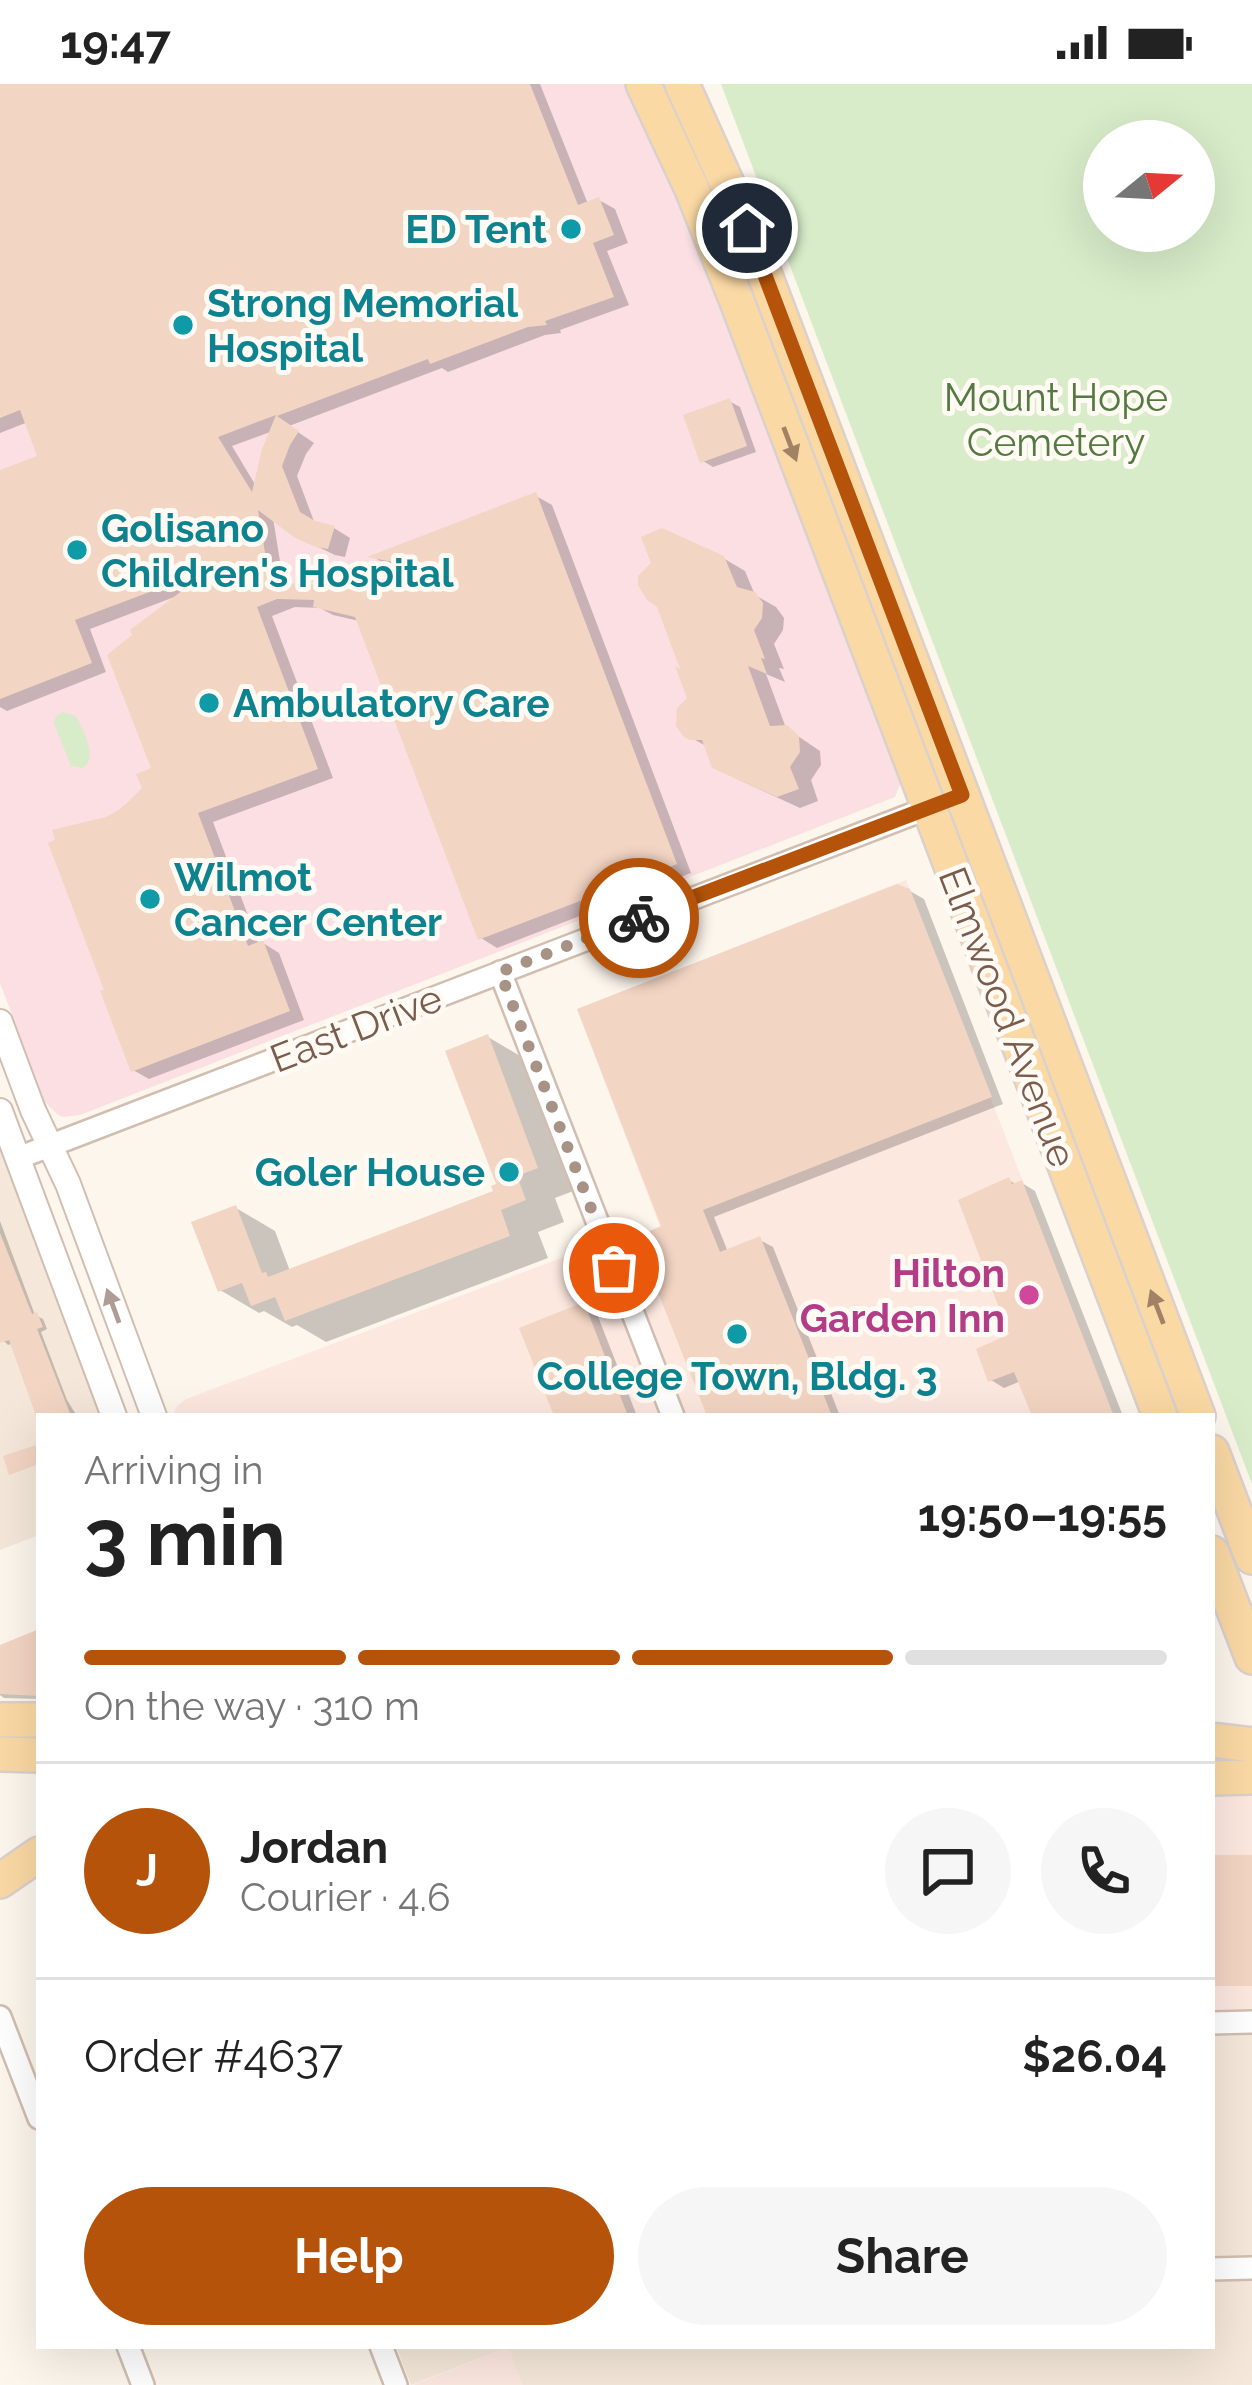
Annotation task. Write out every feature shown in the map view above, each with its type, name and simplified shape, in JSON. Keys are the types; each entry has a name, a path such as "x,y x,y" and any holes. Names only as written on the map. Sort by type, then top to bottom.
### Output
{"main road":[{"name":"Elmwood Avenue","path":"643,84 738,304 1159,1413"},
{"name":"Elmwood Avenue","path":"682,84 747,228 1197,1413"},
{"path":"1215,1460 1252,1557"},
{"path":"1215,1561 1252,1658"},
{"path":"0,1720 36,1720"},
{"path":"1215,1740 1252,1745"},
{"path":"0,1754 36,1756"},
{"path":"1215,1778 1252,1778"},
{"path":"0,1881 36,1856"}],"street":[{"name":"East Drive","path":"18,1158 962,795"},
{"path":"500,972 672,1413"},
{"path":"0,1022 33,1111 68,1184 152,1410"},
{"path":"0,1111 113,1413"},
{"path":"0,2018 36,2110"},
{"path":"1215,2023 1252,2022"},
{"path":"1215,2269 1252,2268"},
{"path":"129,2349 143,2385"},
{"path":"382,2349 396,2385"}],"shaded area":[{"path":"0,84 630,84 672,171 903,778 895,797 80,1115 58,1115 45,1102 0,983"},
{"path":"906,880 1113,1413 174,1413 186,1399 577,1252 660,1227 577,1009"},
{"path":"0,1149 101,1413 36,1413 36,1536 0,1550"},
{"path":"1215,1793 1252,1796 1252,2009 1215,2010"},
{"path":"1252,2035 1252,2385 522,2385 509,2349 1215,2349 1215,2036"},
{"path":"397,2349 503,2349 411,2385"},
{"path":"509,2349 522,2385 413,2385"}],"green space":[{"name":"Mount Hope Cemetery","path":"721,84 1252,84 1252,1484"},
{"path":"63,712 76,716 88,743 90,757 83,768 71,766 54,723"}],"building":[{"path":"0,84 530,84 578,205 599,197 614,235 593,243 614,297 545,321 547,325 528,327 430,364 428,359 277,416 299,431 282,466 300,512 335,526 328,549 316,547 295,538 258,510 270,583 314,584 311,579 432,590 435,570 367,557 536,492 677,864 478,940 355,617 313,607 314,600 277,599 257,607 318,769 198,813 248,946 263,940 290,1011 131,1072 48,843 55,840 52,830 106,817 142,788 136,774 151,768 107,655 132,635 130,630 211,569 75,620 92,663 0,699 0,470 37,456 20,410 0,418","holes":["276,415 252,492 218,437"]},
{"path":"730,398 747,446 700,463 683,415"},
{"path":"662,528 724,556 737,587 755,592 763,603 762,618 754,630 767,674 748,666 770,726 787,725 799,736 800,752 790,767 799,789 777,797 712,768 702,740 684,737 676,726 677,708 687,698 675,666 680,669 657,607 638,585 638,576 651,563 641,537"},
{"path":"897,884 910,889 992,1097 703,1210 720,1252 760,1236 831,1413 706,1413 636,1237 661,1226 577,1009"},
{"name":"Goler House","path":"488,1034 538,1168 517,1176 526,1200 501,1210 510,1236 285,1321 275,1297 251,1306 242,1283 218,1292 191,1222 236,1205 262,1273 268,1277 493,1191 491,1186 496,1184 445,1051"},
{"name":"Hilton Garden Inn","path":"1009,1177 1012,1184 1022,1180 1113,1413 1031,1413 1014,1372 988,1382 976,1349 1009,1334 958,1200"},
{"path":"0,1233 32,1314 37,1312 43,1327 37,1329 70,1413 36,1416 9,1340 0,1343"},
{"path":"584,1302 627,1413 553,1413 519,1328"},
{"path":"36,1445 36,1465 9,1475 3,1456"},
{"path":"36,1630 36,1696 0,1694 0,1645"},
{"path":"1215,1855 1252,1855 1252,1986 1215,1986"}],"way so far":[{"path":"614,1268 500,972 639,918"}],"place":[{"name":"ED Tent","path":"571,229"},
{"name":"Strong Memorial Hospital","path":"183,325"},
{"name":"Golisano Children's Hospital","path":"77,550"},
{"name":"Ambulatory Care","path":"209,703"},
{"name":"Wilmot Cancer Center","path":"150,899"},
{"name":"Goler House","path":"509,1172"},
{"name":"Hilton Garden Inn","path":"1029,1295"},
{"name":"College Town, Bldg. 3","path":"737,1334"}],"route":[{"path":"639,918 962,795 747,228"}]}
